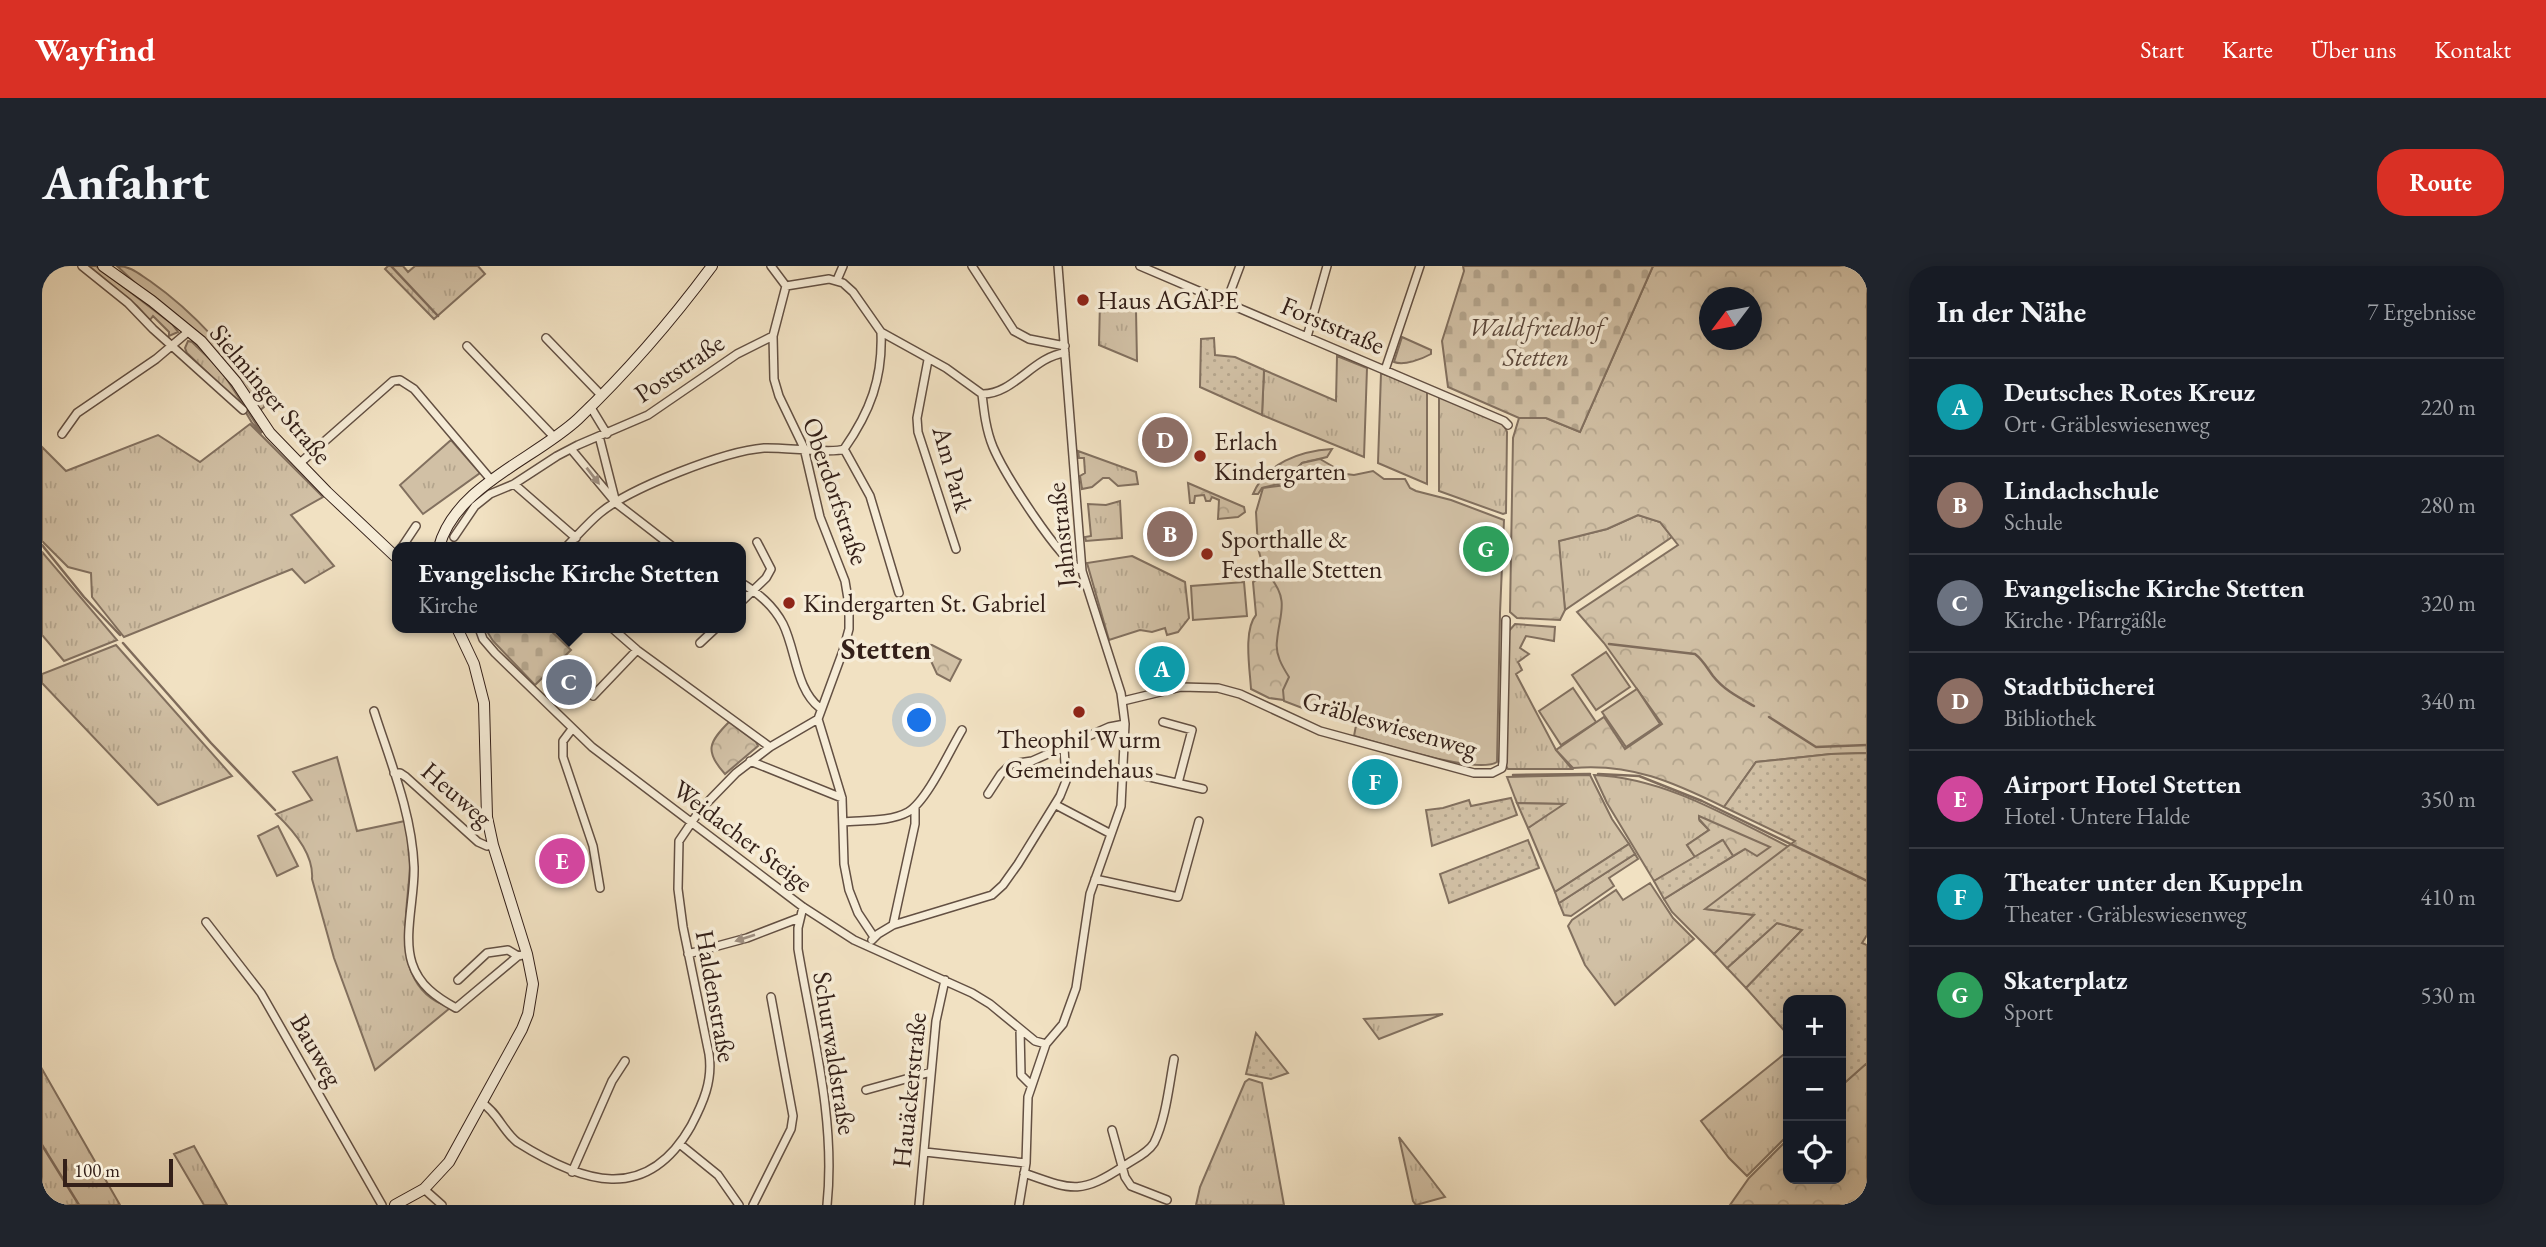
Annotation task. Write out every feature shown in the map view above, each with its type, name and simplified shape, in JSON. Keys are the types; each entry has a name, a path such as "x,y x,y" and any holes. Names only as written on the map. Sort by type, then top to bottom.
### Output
{"street":[{"name":"Sielminger Straße","path":"82,266 128,303 243,410"},
{"name":"Sielminger Straße","path":"103,266 189,331 221,363 265,426 392,552"},
{"path":"442,542 460,508 492,481 555,438 601,395 651,341 710,270 698,266"},
{"path":"771,266 786,286 820,279 837,280 853,292 881,332 946,368 982,394 996,392 1065,349"},
{"path":"837,280 843,266"},
{"path":"972,266 1014,331 1029,339 1065,349"},
{"name":"Jahnstraße","path":"1031,1085 1046,1044 1063,1024 1076,988 1088,907 1121,806 1125,724 1123,701 1082,571 1058,266"},
{"name":"Forststraße","path":"1140,266 1150,268 1508,425"},
{"path":"1226,303 1240,266"},
{"path":"1307,337 1327,266"},
{"path":"1385,370 1420,266"},
{"name":"Oberdorfstraße","path":"786,286 773,336 775,387 804,448 820,517 845,581 849,605 849,629 818,719"},
{"path":"62,433 77,413 189,331"},
{"path":"572,542 600,514 616,503 677,473 762,448 834,451 844,449 877,383 881,360 881,332"},
{"name":"Poststraße","path":"454,537 462,522 482,500 571,449 648,415 737,354 773,336"},
{"path":"546,338 601,395"},
{"path":"467,346 555,438"},
{"name":"Am Park","path":"928,360 917,418 918,432 956,549"},
{"path":"300,463 393,381 400,380 414,389 492,481"},
{"path":"982,394 988,432 999,462 1069,561 1082,571"},
{"path":"590,406 603,435 616,503"},
{"path":"571,449 616,503 667,542"},
{"path":"844,449 870,496 899,593"},
{"path":"516,465 523,478"},
{"path":"514,484 576,538"},
{"path":"405,542 416,526"},
{"path":"746,597 771,569 757,542"},
{"path":"746,585 770,605 782,622 808,695 820,708"},
{"name":"Gräbleswiesenweg","path":"1123,701 1181,687 1219,688 1328,734 1474,773 1492,773 1502,768 1503,762 1506,620"},
{"path":"395,1205 424,1189 449,1162 528,1014 533,984 487,817 484,703 474,664 459,633"},
{"name":"Weidacher Steige","path":"481,633 495,653 572,729 614,765 803,907 832,928 868,947 945,980 990,1004 1035,1041 1046,1044"},
{"path":"618,633 770,747"},
{"path":"701,643 711,633"},
{"path":"593,696 637,650"},
{"path":"374,711 405,810 413,853 411,962 427,988 456,1008 523,955"},
{"path":"690,823 716,793 750,761 818,719 842,798 844,864 849,890 858,912 874,937"},
{"path":"1163,722 1192,730 1178,783"},
{"path":"988,794 1011,764 1032,761 1109,727 1125,724"},
{"path":"572,729 563,741 563,757 593,846 600,888"},
{"path":"843,822 894,817 915,807 962,730"},
{"path":"868,947 874,937 893,925 992,895 1003,885 1056,805 1066,781 1064,747"},
{"path":"750,761 842,798"},
{"path":"1123,771 1203,789"},
{"name":"Heuweg","path":"394,773 406,777 478,842 487,846 493,845"},
{"path":"1056,805 1111,834"},
{"path":"893,925 915,824 915,807"},
{"path":"1095,879 1178,897 1199,821"},
{"name":"Haldenstraße","path":"482,1103 491,1109 508,1134 517,1142 590,1180 622,1181 640,1176 670,1158 681,1144 708,1090 710,1074 709,1054 679,901 679,841 690,823"},
{"name":"Schurwaldstraße","path":"803,907 799,918 798,949 826,1112 829,1174 827,1205"},
{"path":"688,954 747,938 799,918"},
{"name":"Bauweg","path":"206,922 261,993 382,1205"},
{"path":"458,980 487,953 508,950 523,955"},
{"name":"Hauäckerstraße","path":"919,1205 937,1008 945,980"},
{"path":"753,1205 790,1129 793,1116 771,997"},
{"path":"1020,1028 1021,1075 1031,1085 1027,1109 1026,1163 1020,1203"},
{"path":"1024,1173 1060,1186 1085,1187 1101,1181 1149,1149 1163,1112 1174,1059"},
{"path":"572,1172 612,1081 625,1061"},
{"path":"866,1090 931,1072"},
{"path":"1112,1130 1122,1167 1131,1186 1167,1200"},
{"path":"681,1144 718,1175 739,1205"},
{"path":"925,1152 1026,1163"},
{"path":"424,1189 442,1205"}],"green space":[{"path":"89,266 96,266 172,324 178,332 169,336 169,332 153,316 150,320"},
{"path":"117,266 131,269 183,307 227,352 265,402 264,407 258,412 236,377"},
{"path":"388,266 403,266 408,272 415,266 478,266 485,274 434,319 385,269"},
{"name":"Waldfriedhof Stetten","path":"1463,266 1653,266 1580,432 1546,418 1519,418 1448,387 1442,341 1464,271"},
{"path":"1653,266 1867,266 1867,753 1756,762 1724,807 1651,776 1614,768 1573,768 1556,750 1604,717 1625,749 1662,724 1604,643 1577,612 1678,545 1660,522 1638,515 1607,529 1559,541 1565,610 1560,620 1517,618 1510,612 1513,438 1519,418 1546,418 1580,432"},
{"path":"1100,301 1136,310 1137,361 1099,345"},
{"path":"1402,337 1431,350 1431,354 1408,363 1394,362"},
{"path":"1214,338 1215,355 1235,357 1264,370 1262,415 1200,387 1201,339"},
{"path":"188,341 220,369 262,433 242,406 187,353 185,348"},
{"path":"1337,356 1367,368 1364,457 1262,415 1264,370 1336,401"},
{"path":"1381,373 1427,391 1427,484 1378,463"},
{"path":"1439,397 1504,425 1507,432 1506,513 1439,491"},
{"path":"250,424 323,497 291,515 334,566 305,583 292,569 124,637 92,597 91,573 68,567 42,541 42,447 66,471 158,435 200,462"},
{"path":"451,440 480,473 423,514 400,485"},
{"path":"1332,449 1327,457 1302,463 1282,483 1262,488 1258,494 1253,494 1266,474 1285,461 1296,456"},
{"path":"1078,451 1136,472 1138,484 1118,486 1109,478 1103,478 1092,487 1082,489 1080,476 1085,473 1084,458 1079,458"},
{"path":"1320,459 1346,474 1373,471 1384,479 1405,479 1410,488 1416,491 1451,500 1504,520 1497,762 1486,765 1470,764 1406,751 1354,736 1358,715 1310,711 1284,701 1283,690 1289,677 1277,651 1282,601 1270,577 1266,577 1258,548 1256,512 1263,488 1286,485 1302,463"},
{"path":"1188,483 1244,507 1245,512 1238,517 1218,519 1219,500 1212,497 1210,501 1206,501 1204,495 1195,496 1194,503 1190,503"},
{"path":"1120,501 1122,538 1086,541 1085,537 1091,536 1088,504 1106,505"},
{"path":"1638,515 1660,522 1672,537 1565,610 1558,541 1607,529"},
{"path":"42,552 117,640 64,661 42,635"},
{"path":"1132,556 1185,582 1189,618 1178,632 1167,635 1165,628 1152,632 1140,630 1109,640 1087,563"},
{"path":"1272,575 1284,597 1293,673 1284,690 1284,700 1269,698 1251,689 1248,640 1256,615 1253,582"},
{"path":"1244,582 1247,616 1193,620 1191,586"},
{"path":"1515,624 1555,627 1554,641 1526,636 1520,648 1529,654 1518,662 1522,670 1516,674 1556,750 1572,769 1508,769 1506,766 1508,632"},
{"path":"488,633 553,633 571,650 535,685"},
{"path":"919,644 932,645 961,660 950,681 937,674"},
{"path":"116,645 232,776 158,805 42,683 42,674"},
{"path":"1606,652 1630,687 1596,710 1572,675"},
{"path":"1573,688 1596,722 1561,745 1539,711"},
{"path":"1637,689 1660,724 1626,747 1602,712"},
{"path":"729,722 758,746 725,774 714,759 712,747 717,735"},
{"path":"1867,753 1867,935 1862,943 1867,945 1867,1063 1846,1082 1846,995 1783,995 1783,1029 1746,988 1802,930 1777,923 1727,968 1714,954 1754,915 1705,909 1795,841 1724,807 1756,762"},
{"path":"337,757 357,831 405,821 410,864 405,936 411,970 419,985 433,999 450,1008 375,1070 334,958 312,879 310,861 295,835 276,814 312,800 293,772"},
{"path":"1590,775 1612,819 1629,844 1555,892 1528,828 1562,804 1517,803 1507,777"},
{"path":"1594,775 1646,783 1671,791 1719,811 1789,847 1706,909 1755,915 1714,954 1672,912 1664,899 1745,849 1699,820 1709,830 1687,845 1695,857 1654,881 1607,803"},
{"path":"1511,798 1517,815 1432,846 1426,810 1469,800 1471,806"},
{"path":"1517,803 1564,804 1528,828"},
{"path":"1699,816 1770,847 1757,856 1745,849 1733,856 1722,840 1695,857 1687,845 1709,830"},
{"path":"278,826 298,866 277,876 258,836"},
{"path":"1528,840 1539,868 1449,903 1440,874"},
{"path":"1723,840 1733,856 1664,899 1654,881"},
{"path":"1629,844 1635,854 1559,903 1555,892"},
{"path":"1635,854 1638,859 1609,878 1614,886 1571,916 1564,915 1559,903"},
{"path":"1650,883 1673,918 1694,939 1615,1005 1585,965 1568,926 1572,920 1616,890 1623,900"},
{"path":"1777,923 1802,930 1746,988 1727,968"},
{"path":"1443,1014 1379,1039 1364,1019"},
{"path":"1256,1033 1288,1073 1271,1079 1246,1074"},
{"path":"1783,1055 1783,1140 1747,1176 1729,1158 1701,1121"},
{"path":"1867,1063 1867,1205 1730,1205 1749,1178 1783,1144 1783,1184 1846,1184 1846,1082"},
{"path":"42,1069 120,1205 42,1205"},
{"path":"1249,1079 1262,1083 1284,1205 1196,1205 1200,1187 1245,1082"},
{"path":"1399,1137 1445,1197 1416,1205"},
{"path":"194,1146 227,1205 204,1205 174,1154"}],"waterway":[{"path":"391,266 438,316"},
{"path":"42,545 84,597 120,635"},
{"path":"123,643 211,743 275,810"},
{"path":"1609,644 1695,654 1722,685 1754,706"},
{"path":"1769,717 1816,747 1867,745"},
{"path":"1513,775 1590,774"},
{"path":"1598,774 1639,776 1702,801 1867,881"},
{"path":"42,1145 79,1205"}],"place":[{"name":"Haus AGAPE","path":"1083,300"},
{"name":"Stadtbücherei","path":"1165,440"},
{"name":"Erlach Kindergarten","path":"1200,456"},
{"name":"Lindachschule","path":"1170,534"},
{"name":"Skaterplatz","path":"1486,549"},
{"name":"Sporthalle & Festhalle Stetten","path":"1207,554"},
{"name":"Kindergarten St. Gabriel","path":"789,603"},
{"name":"Deutsches Rotes Kreuz","path":"1162,669"},
{"name":"Evangelische Kirche Stetten","path":"569,682"},
{"name":"Theophil Wurm Gemeindehaus","path":"1079,712"},
{"name":"Theater unter den Kuppeln","path":"1375,782"},
{"name":"Airport Hotel Stetten","path":"562,861"}],"district":[{"name":"Stetten","path":"886,649"}]}
